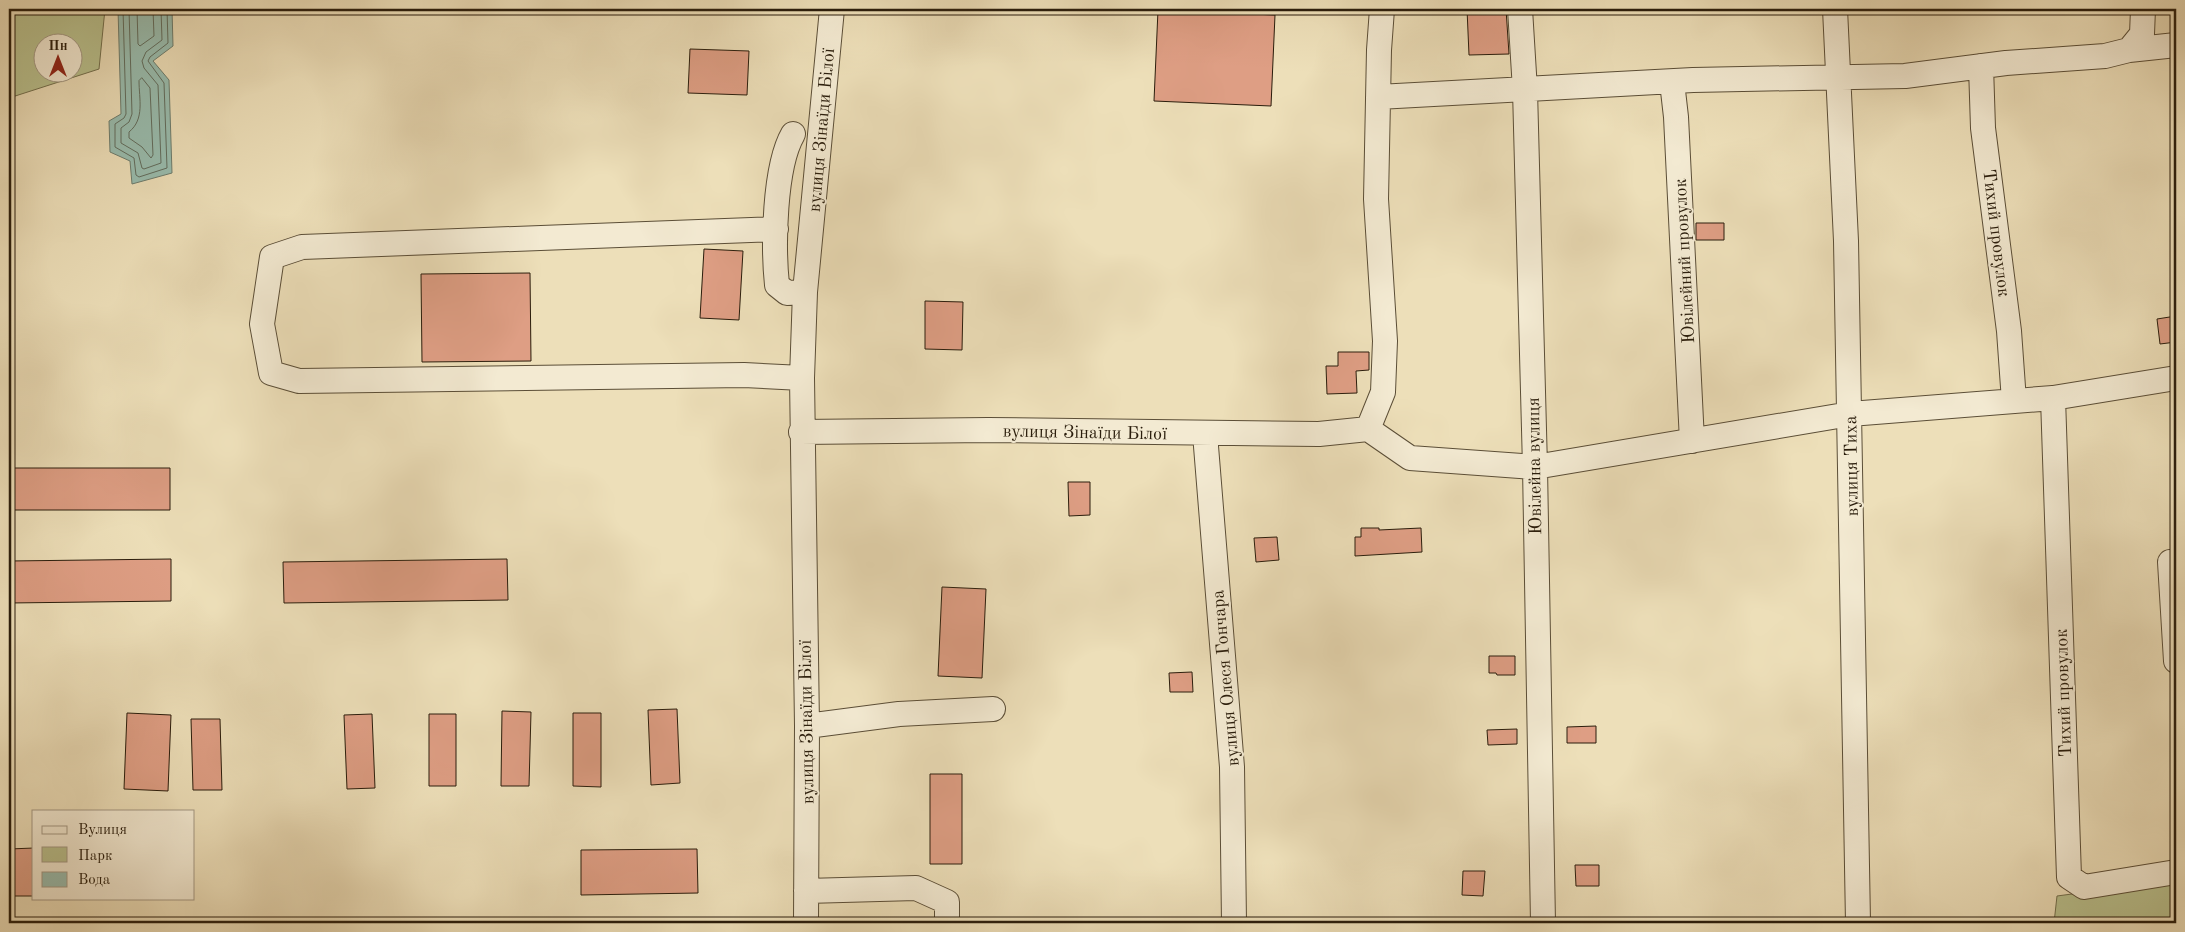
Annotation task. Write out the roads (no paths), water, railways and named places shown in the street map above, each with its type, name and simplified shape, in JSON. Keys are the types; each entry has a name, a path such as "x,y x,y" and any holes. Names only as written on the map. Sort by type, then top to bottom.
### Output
{"street":[{"name":"вулиця Зінаїди Білої","path":"806,923 807,726 802,378 805,292 832,9"},
{"path":"1382,9 1376,199 1385,341 1383,392 1368,429 1410,458 1535,467 1850,414 2053,398 2176,378"},
{"name":"Ювілейна вулиця","path":"1520,9 1525,90 1535,467 1543,923"},
{"name":"вулиця Тиха","path":"1835,9 1846,241 1858,923"},
{"path":"2129,50 2142,34 2143,9"},
{"path":"1378,97 1672,82 1837,76 1905,76 1981,66 2105,56 2129,50 2176,45"},
{"name":"Тихий провулок","path":"1981,66 1983,128 2009,332 2014,401"},
{"name":"Ювілейний провулок","path":"1672,82 1676,117 1692,441"},
{"path":"794,134 789,142 781,170 774,256 777,285 787,293 805,292"},
{"path":"776,229 302,247 272,257 262,324 271,374 299,381 744,375 802,378"},
{"name":"Тихий провулок","path":"2053,398 2068,877 2084,887 2176,872"},
{"name":"вулиця Зінаїди Білої","path":"802,432 988,430 1319,434 1368,429"},
{"name":"вулиця Олеся Гончара","path":"1205,434 1232,767 1234,923"},
{"path":"2170,562 2176,661"},
{"path":"807,726 899,714 993,708"},
{"path":"806,891 916,888 947,902 947,923"}],"water":[{"path":"118,9 172,9 173,46 153,61 169,80 172,173 132,184 130,161 110,152 109,121 121,114"}]}
